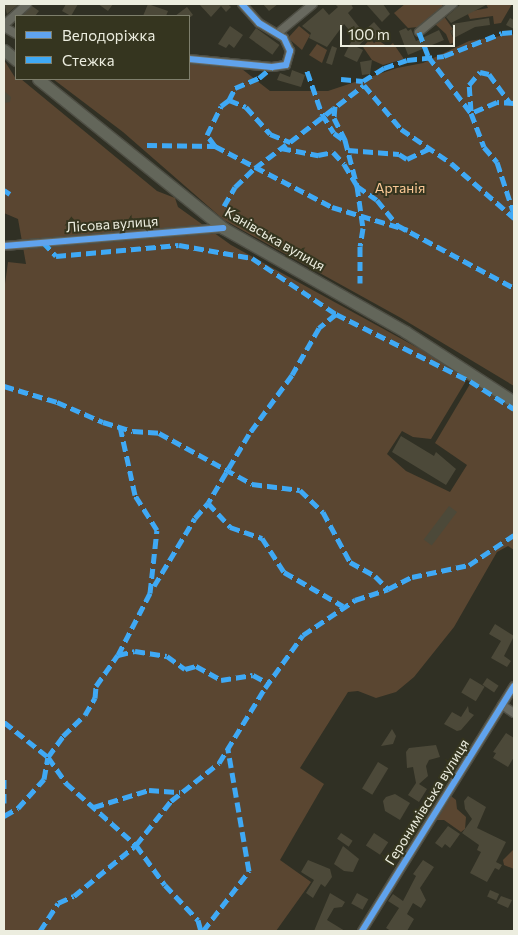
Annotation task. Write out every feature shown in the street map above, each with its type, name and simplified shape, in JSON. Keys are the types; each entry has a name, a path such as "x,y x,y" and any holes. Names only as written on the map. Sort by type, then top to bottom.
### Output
{"main road":[{"path":"4,50 15,59"},
{"name":"Канівська вулиця","path":"39,80 223,228 406,332 514,402"}],"street":[{"path":"16,15 27,4"},
{"path":"190,59 283,66 288,60 290,50 278,33 260,23 242,4"},
{"path":"278,33 313,4"},
{"path":"419,32 453,4"},
{"path":"15,15 4,26 15,33"},
{"name":"Лісова вулиця","path":"4,246 223,228"},
{"name":"Геронимівська вулиця","path":"362,931 514,686"},
{"path":"502,705 514,713"}],"green space":[{"path":"405,4 441,4 443,6 418,27 408,28 394,13"},
{"path":"486,4 512,4 501,23 494,24 493,16 470,19 467,12 488,8"},
{"path":"443,15 453,29 450,31 455,42 450,44 446,34 434,23"},
{"path":"299,26 310,35 302,50 288,38"},
{"name":"Артанія","path":"514,34 514,386 401,318 224,220 123,132 54,80 190,80 190,61 233,62 270,91 328,91 397,68 423,63 469,41"},
{"path":"370,39 374,43 378,40 388,47 393,43 404,59 383,65 372,60 363,47"},
{"path":"317,44 327,50 322,63 309,55"},
{"path":"4,60 15,80 22,80 157,191 175,198 178,207 231,245 469,376 431,439 413,437 402,431 387,454 406,471 450,492 467,465 435,443 473,379 514,406 514,550 508,546 497,552 454,627 414,677 396,692 376,698 358,691 348,692 300,768 324,784 280,860 311,882 276,931 4,931 4,291 8,262 26,264 18,219 4,213"},
{"path":"451,796 456,800 457,809 466,817 465,829 461,832 444,820 436,820"},
{"path":"514,849 514,869 504,865 503,860"}],"building":[{"path":"4,4 19,4 7,14"},
{"path":"66,4 78,4 72,15 62,11"},
{"path":"98,4 113,4 108,11"},
{"path":"148,4 168,11 166,15 143,15"},
{"path":"199,4 228,4 231,7 226,12 221,6 211,17"},
{"path":"263,4 278,4 269,11"},
{"path":"335,4 351,4 353,8 348,13 363,32 374,22 388,38 382,42 378,36 374,40 370,35 357,47 363,50 357,62 344,56 354,36 344,24 327,47 309,38 311,33 302,26 323,8 329,15 338,7"},
{"path":"366,4 383,4 390,14 382,22"},
{"path":"461,4 488,4 451,23 446,17"},
{"path":"32,6 39,11 36,15 23,15"},
{"path":"187,7 193,15 190,17 190,15 176,15"},
{"path":"489,18 490,25 475,27 454,38 450,31 454,29 452,24"},
{"path":"510,18 514,20 514,29 506,25"},
{"path":"230,26 243,35 234,48 229,44 226,48 218,44"},
{"path":"256,28 279,45 272,55 249,38"},
{"path":"406,28 408,31 411,29 416,41 439,30 444,40 408,55 399,31"},
{"path":"332,46 337,48 332,65 326,63"},
{"path":"372,60 370,74 362,75 360,62"},
{"path":"292,70 305,75 301,87 277,80 280,73 290,77"},
{"path":"4,91 11,97 10,102 4,103"},
{"path":"401,436 434,456 436,452 456,469 446,485 392,452"},
{"path":"449,506 457,512 432,546 424,540"},
{"path":"495,624 514,636 504,656 511,661 507,667 491,658 501,641 489,634"},
{"path":"470,678 485,687 476,701 461,693"},
{"path":"487,678 499,686 494,692 483,685"},
{"path":"468,706 469,712 474,715 461,730 457,731 444,724 452,712 461,717"},
{"path":"392,729 396,736 393,744 381,746"},
{"path":"506,733 514,738 514,757 508,767 493,758 496,753 493,752"},
{"path":"436,745 440,757 429,760 426,766 428,776 419,784 427,789 419,802 408,795 416,783 413,767 407,768 406,752 409,748"},
{"path":"378,762 388,768 372,795 362,789"},
{"path":"395,794 410,803 400,820 385,811 383,801 386,797"},
{"path":"468,796 486,807 477,828 506,842 496,862 502,865 499,870 495,868 487,882 470,873 481,852 477,850 479,845 462,833 472,819 465,809 464,801"},
{"path":"448,826 460,834 450,848 445,844 442,848 435,843"},
{"path":"341,833 353,841 349,847 337,839"},
{"path":"374,833 388,842 380,855 366,846"},
{"path":"343,846 359,859 353,872 344,871 334,864"},
{"path":"308,860 330,869 332,877 325,887 321,884 313,898 306,893 314,880 301,872"},
{"path":"423,860 434,867 420,888 426,900 421,908 413,903 407,914 414,919 407,931 391,931 386,928 399,908 388,901 393,894 403,901 416,876 413,874"},
{"path":"490,890 499,894 496,900 487,896"},
{"path":"330,893 345,902 342,907 334,908 327,920 345,931 314,931"},
{"path":"357,893 368,899 363,910 351,903"},
{"path":"501,896 512,900 508,908 497,903"}],"marked path":[{"path":"419,32 428,56 471,113"},
{"path":"341,79 363,81 384,68 407,60 444,56 502,33 514,32"},
{"path":"215,146 207,135 221,106 229,100 235,88 259,78 272,67"},
{"path":"307,71 322,114 334,133 345,141"},
{"path":"471,111 469,85 480,72 489,74 510,103"},
{"path":"229,100 246,107 270,134 290,142 364,85 401,129 451,163 514,218"},
{"path":"514,103 497,102 471,113 484,147 497,162 514,214"},
{"path":"335,106 334,118 345,140 357,186 377,200 397,225 514,288"},
{"path":"147,145 215,146 332,207 408,230"},
{"path":"224,206 235,187 255,168 286,145"},
{"path":"281,148 318,155 333,152 344,164 357,186 363,228 360,246 360,283"},
{"path":"348,150 399,154 407,159 431,148"},
{"path":"4,190 10,194"},
{"path":"43,242 56,256 179,245 252,258 336,314 470,381 514,409"},
{"path":"336,314 319,328 292,375 249,434 208,503 230,527 262,538 284,572 343,606"},
{"path":"4,386 57,402 103,422 133,431 159,433 252,484 300,490 323,512 350,562 375,576 388,589"},
{"path":"118,655 150,593 157,530 135,495 120,426"},
{"path":"154,586 195,518 208,503"},
{"path":"40,931 58,903 74,896 136,845 171,801 219,763 265,688 303,635 355,600 388,589 412,577 469,565 514,535"},
{"path":"4,816 18,808 44,779 48,757 63,736 85,715 95,698 96,686 118,655 135,651 167,656 185,669 196,666 221,680 253,675 268,683"},
{"path":"4,722 48,757 66,783 136,845 165,885 198,920 201,931"},
{"path":"203,931 249,871 228,749"},
{"path":"4,779 4,803"},
{"path":"94,807 149,790 180,792"}],"cycle path":[{"path":"190,59 272,67 286,65 290,51 284,38 259,23 242,4"},
{"path":"4,246 223,228"},
{"path":"362,931 514,686"}]}
